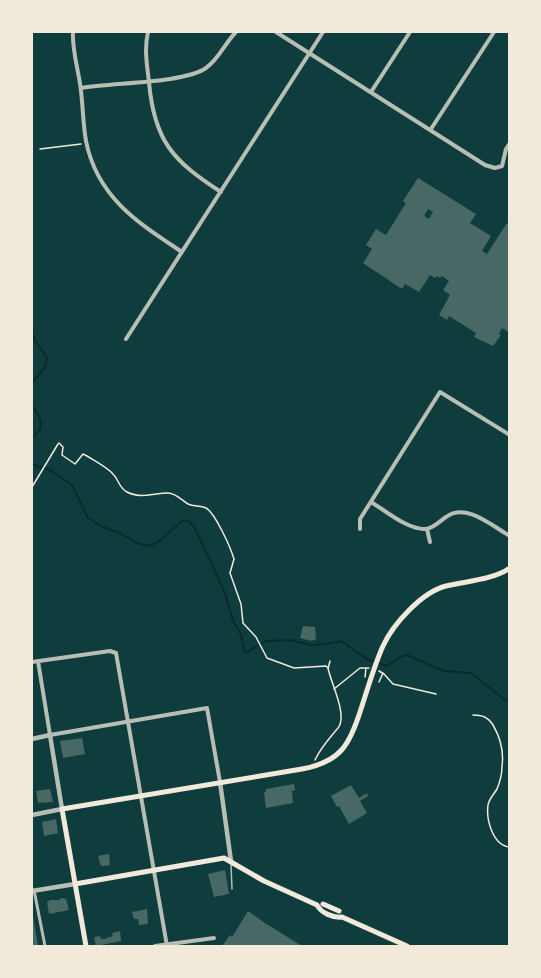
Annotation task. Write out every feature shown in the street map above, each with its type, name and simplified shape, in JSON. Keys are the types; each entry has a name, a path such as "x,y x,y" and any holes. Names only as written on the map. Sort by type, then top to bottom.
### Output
{"main road":[{"path":"86,946 62,810 316,767 334,758 349,741 369,678 387,638 409,611 422,599 439,589 495,575 510,568"},
{"path":"75,884 221,858 231,861 264,881 320,904 320,910 336,918 341,914 407,946"}],"street":[{"path":"73,32 73,48 81,88 86,143 96,171 115,200 141,226 182,252"},
{"path":"148,32 146,48 154,116 168,147 188,170 221,192"},
{"path":"81,88 186,76 203,70 218,56 236,32"},
{"path":"276,32 485,165 495,168 502,166 506,149 510,143"},
{"path":"126,339 323,32"},
{"path":"371,92 410,32"},
{"path":"431,130 494,32"},
{"path":"360,529 360,519 440,393 510,435"},
{"path":"371,502 411,525 426,529 437,524 447,515 457,512 468,513 510,536"},
{"path":"426,529 430,542"},
{"path":"32,662 110,651 115,652 117,656 167,945"},
{"path":"32,815 62,810 38,662"},
{"path":"32,739 207,708 231,861"},
{"path":"45,946 33,890 75,884"},
{"path":"154,946 214,938"}],"lane":[{"path":"231,861 232,889"}],"path":[{"path":"40,149 86,143"},
{"path":"32,487 59,443 63,446 62,455 75,464 83,454 87,456 113,473 122,489 136,495 172,494 190,505 203,506 219,522 235,561 230,573 241,604 243,622 258,641 267,658 294,668 326,666 328,669"},
{"path":"316,767 315,760 340,724 342,712 330,680 328,669 330,661"},
{"path":"333,690 351,674 366,667 383,673 393,684 436,694"},
{"path":"366,667 363,677 369,678"},
{"path":"380,682 383,673"},
{"path":"473,716 486,717 500,739 502,768 497,787 488,802 488,810 495,839 504,847 510,848"}],"building":[{"path":"418,178 476,214 470,223 491,236 482,251 487,254 507,223 510,225 510,333 502,328 499,334 501,335 493,346 474,337 476,333 449,316 447,320 439,315 450,295 443,290 449,281 442,276 435,278 430,275 419,292 405,284 402,289 363,263 372,249 366,245 376,229 386,235 406,203 403,201","holes":["428,209 433,212 429,219 424,216"]},
{"path":"303,626 315,627 316,639 312,641 300,638"},
{"path":"82,738 85,754 63,758 60,741"},
{"path":"294,784 293,803 266,808 264,792 266,789"},
{"path":"351,785 359,798 367,793 368,796 360,801 367,813 349,824 331,796"},
{"path":"50,789 53,802 38,803 36,791"},
{"path":"56,819 58,833 44,836 42,822"},
{"path":"109,854 110,865 101,866 98,856"},
{"path":"225,870 229,894 214,897 208,874"},
{"path":"60,898 66,899 69,910 49,914 47,902 60,900"},
{"path":"147,909 148,924 139,925 138,919 134,919 132,912"},
{"path":"248,911 302,946 222,946 230,935 232,937"},
{"path":"33,916 38,946 32,946"},
{"path":"120,931 121,941 96,946 94,937 100,936 104,939"}],"waterway":[{"path":"32,330 34,339 47,358 44,369 32,383"},
{"path":"32,406 41,422 39,430 32,437"},
{"path":"32,464 50,470 72,485 88,518 137,543 149,546 158,542 182,521 189,521 195,528 225,593 233,621 241,635 245,653 266,641 290,640 311,645 341,641 367,659 387,666 407,655 444,671 471,673 510,704"}],"railway":[{"path":"32,93 32,118"}]}
